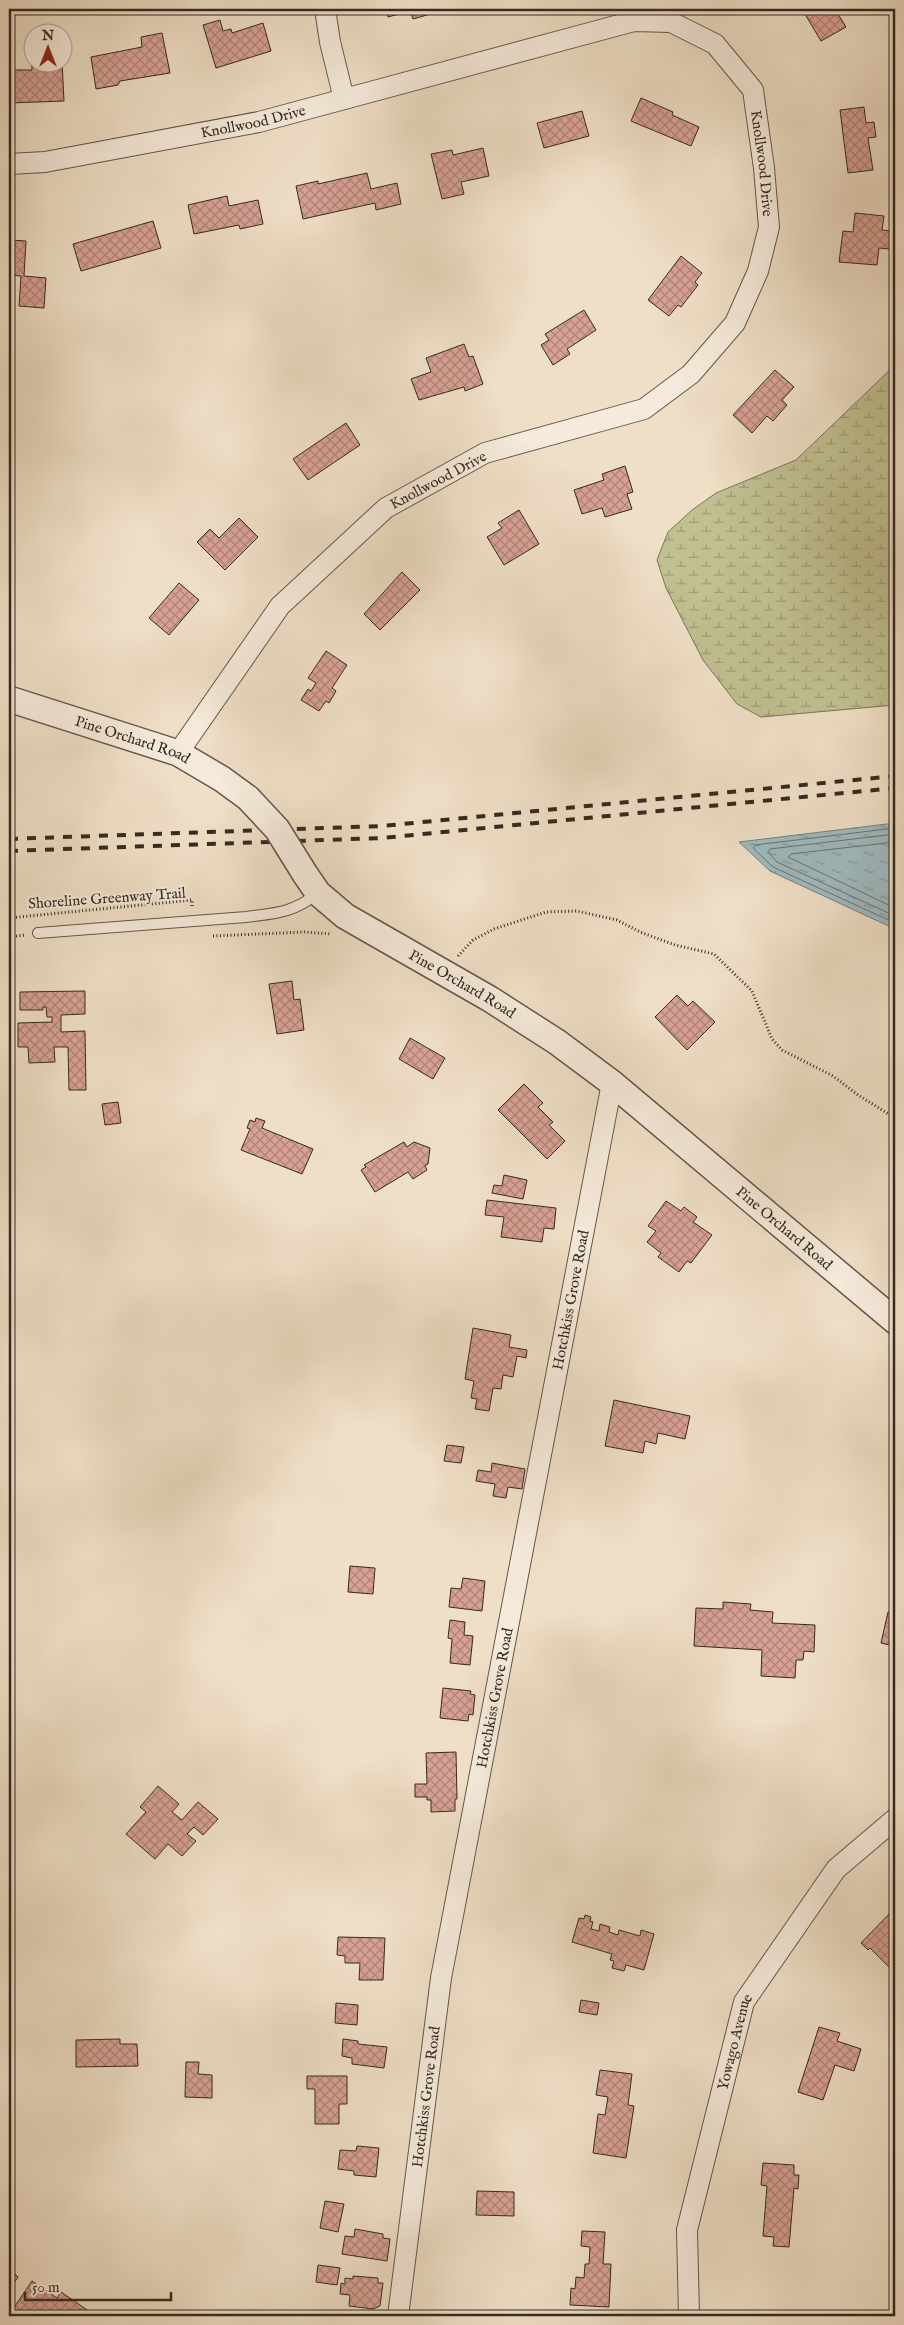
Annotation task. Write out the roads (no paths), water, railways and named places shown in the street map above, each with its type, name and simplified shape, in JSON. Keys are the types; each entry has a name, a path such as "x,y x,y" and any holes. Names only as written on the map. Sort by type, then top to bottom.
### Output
{"street":[{"path":"326,9 330,42 344,100"},
{"name":"Knollwood Drive","path":"9,164 45,162 249,124 634,21 670,22 715,44 752,90 764,168 769,227 758,271 735,323 691,374 644,409 485,453 386,508 280,606 178,753"},
{"name":"Pine Orchard Road","path":"9,699 178,753 222,779 248,798 276,829 312,884 344,916 386,941 447,973 557,1042 612,1083 895,1321"},
{"name":"Hotchkiss Grove Road","path":"398,2316 440,1978 612,1083"},
{"name":"Yowago Avenue","path":"688,2316 688,2230 744,2002 836,1869 895,1819"}],"lane":[{"path":"38,933 193,920 246,918 280,912 303,906 312,884"}],"water":[{"path":"895,823 895,929 770,871 739,842"}],"railway":[{"path":"9,839 382,826 895,776"},
{"path":"9,851 382,838 895,788"}]}
